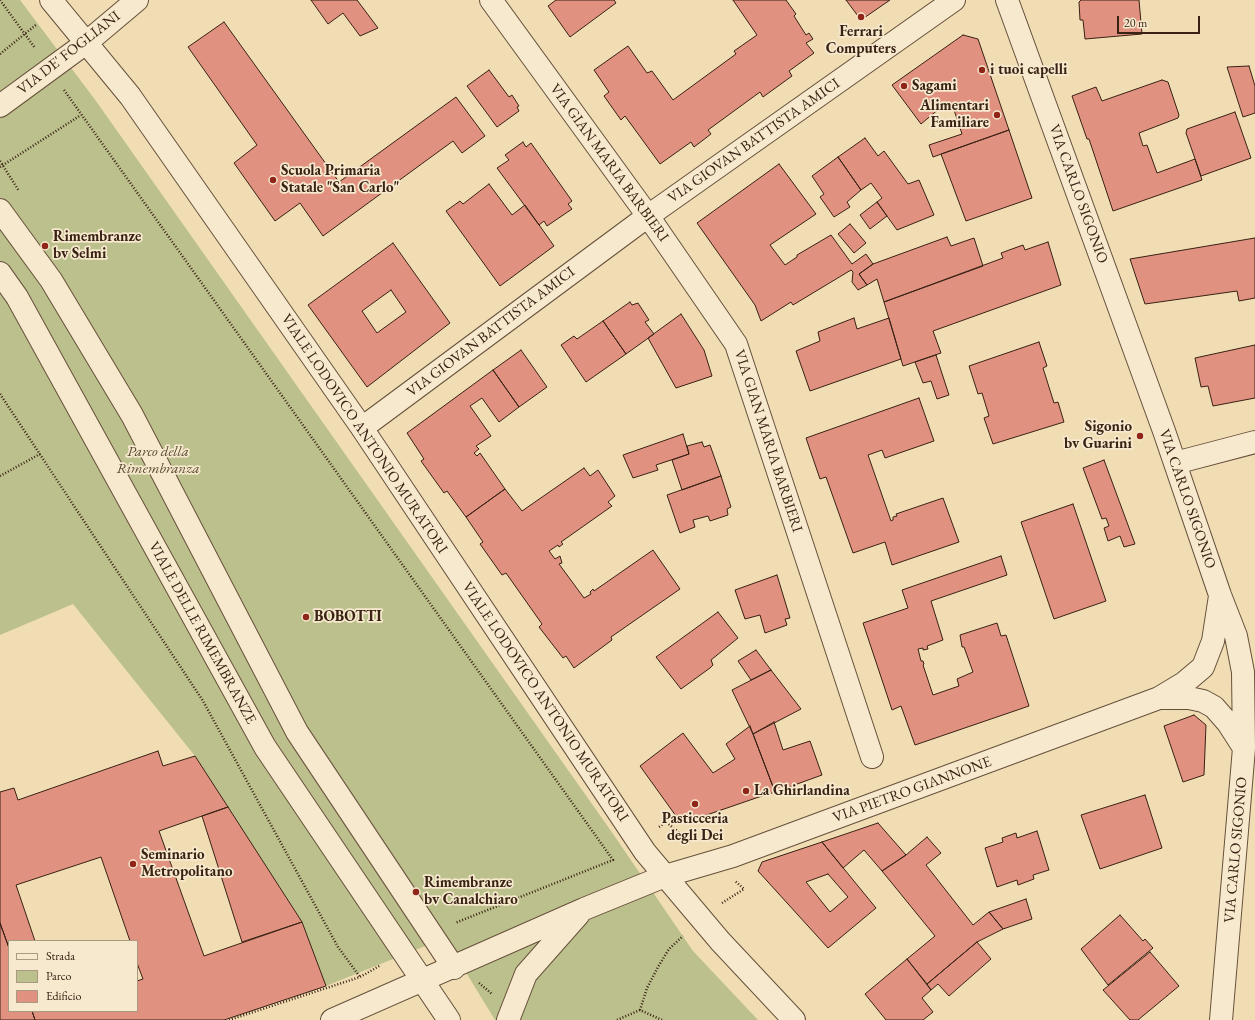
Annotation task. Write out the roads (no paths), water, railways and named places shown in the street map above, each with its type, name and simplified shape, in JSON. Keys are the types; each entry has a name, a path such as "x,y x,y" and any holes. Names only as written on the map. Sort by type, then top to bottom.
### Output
{"street":[{"name":"VIA DE' FOGLIANI","path":"0,106 86,43 137,0"},
{"name":"VIA GIAN MARIA BARBIERI","path":"491,0 648,216 736,344 872,757"},
{"name":"VIA GIOVAN BATTISTA AMICI","path":"362,428 648,216 954,0"},
{"name":"VIA CARLO SIGONIO","path":"1007,0 1175,463 1220,595 1236,636 1243,672 1244,748 1221,1020"},
{"name":"VIALE LODOVICO ANTONIO MURATORI","path":"54,5 130,96 362,428 634,836 665,876 720,941 794,1020"},
{"path":"0,210 52,280 132,415 297,732 454,968"},
{"name":"VIALE DELLE RIMEMBRANZE","path":"0,273 16,297 265,748 449,1020"},
{"path":"1175,463 1255,442"},
{"name":"VIA PIETRO GIANNONE","path":"332,1020 454,968 584,909 665,876 733,856 1158,698 1184,683 1203,667 1213,641 1220,595"},
{"name":"VIA PIETRO GIANNONE","path":"1158,698 1189,698 1203,701 1214,707 1228,723 1244,748"},
{"path":"508,1020 526,974 584,909"}],"place":[{"name":"Ferrari Computers","path":"861,17"},
{"name":"i tuoi capelli","path":"982,70"},
{"name":"Sagami","path":"904,86"},
{"name":"Alimentari Familiare","path":"997,115"},
{"name":"Scuola Primaria Statale \"San Carlo\"","path":"273,180"},
{"name":"Rimembranze bv Selmi","path":"45,246"},
{"name":"Sigonio bv Guarini","path":"1140,436"},
{"name":"BOBOTTI","path":"306,617"},
{"name":"La Ghirlandina","path":"746,791"},
{"name":"Pasticceria degli Dei","path":"695,804"},
{"name":"Seminario Metropolitano","path":"133,864"},
{"name":"Rimembranze bv Canalchiaro","path":"416,892"}],"park label":[{"name":"Parco della Rimembranza","path":"158,460"}]}
